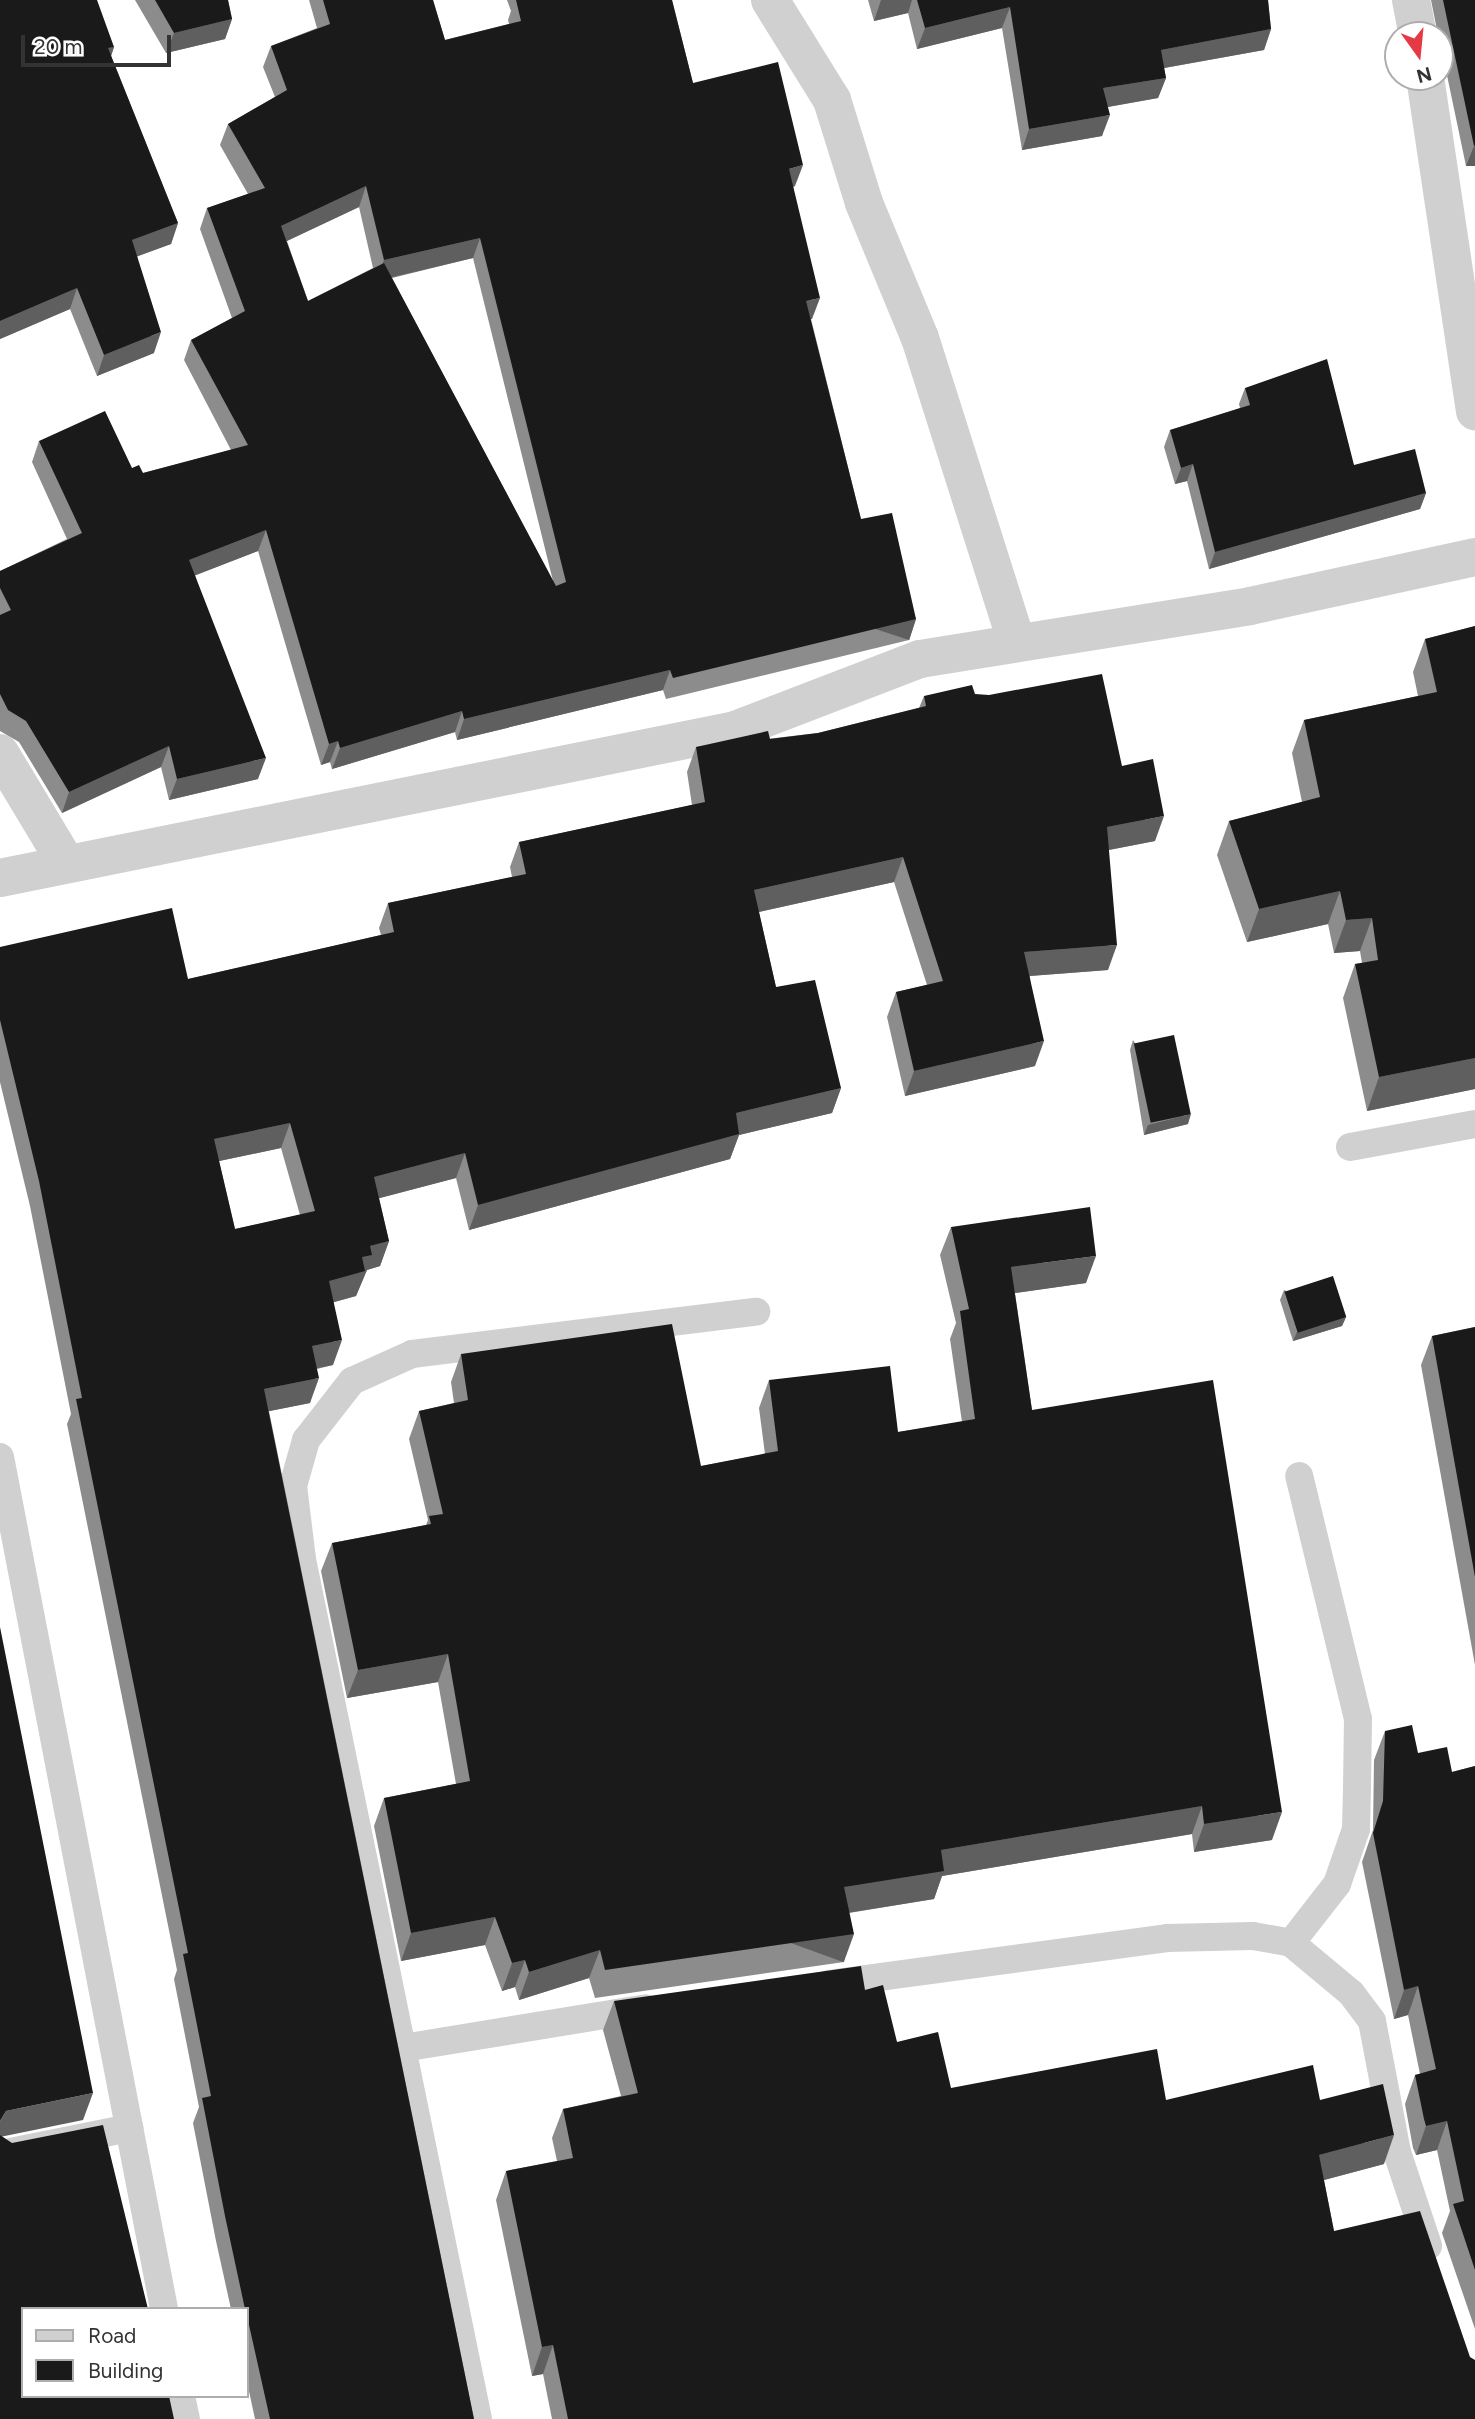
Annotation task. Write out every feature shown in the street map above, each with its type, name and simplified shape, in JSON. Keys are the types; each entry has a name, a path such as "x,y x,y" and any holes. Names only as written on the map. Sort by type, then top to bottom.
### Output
{"street":[{"path":"770,0 832,100 864,203 920,338 1016,641"},
{"path":"1411,0 1415,21"},
{"path":"1427,91 1475,411"},
{"path":"0,878 735,730 920,659 1016,641 1250,606 1475,557"},
{"path":"0,753 66,863"}],"lane":[{"path":"1350,1147 1475,1124"},
{"path":"478,2419 302,1559 293,1486 306,1440 352,1381 412,1354 756,1312"},
{"path":"0,1457 164,2307"},
{"path":"1291,1943 1337,1884 1356,1829 1357,1788 1358,1719 1299,1476"},
{"path":"804,1987 1167,1938 1253,1936 1291,1943 1351,1993 1372,2021 1397,2152 1440,2279"},
{"path":"403,2048 672,2003"},
{"path":"0,2154 129,2128"},
{"path":"181,2398 186,2419"}],"building":[{"path":"0,0 97,0 114,47 108,48 178,223 132,240 161,332 104,355 77,288 0,321"},
{"path":"155,0 228,0 232,19 174,33"},
{"path":"323,0 433,0 445,40 521,21 516,0 672,0 693,83 778,62 803,165 789,169 820,298 806,301 861,519 892,513 916,619 673,678 670,670 464,719 462,711 340,748 338,741 329,744 266,530 189,560 266,758 177,779 169,746 69,792 26,721 8,710 0,694 0,615 11,610 0,588 0,571 82,533 39,441 105,411 132,468 139,465 143,473 248,445 191,340 245,311 207,208 265,188 228,124 287,90 271,46 330,24","holes":["366,186 384,260 480,238 566,582 556,586 384,263 308,301 281,226"]},
{"path":"917,0 1268,0 1271,29 1161,50 1166,78 1103,88 1110,115 1029,129 1010,7 925,28"},
{"path":"1443,0 1475,0 1474,146 1454,52 1454,21 1447,21"},
{"path":"1327,359 1354,465 1415,449 1426,493 1215,552 1193,464 1181,468 1170,430 1250,405 1245,388"},
{"path":"1475,626 1475,1058 1379,1077 1355,964 1378,960 1372,918 1346,920 1340,891 1259,909 1229,821 1320,797 1304,720 1437,692 1425,639"},
{"path":"1102,674 1122,766 1153,759 1164,816 1107,827 1117,945 1024,952 1044,1041 914,1071 896,992 943,981 903,857 754,890 776,987 815,980 841,1088 736,1113 739,1134 478,1205 465,1153 374,1177 389,1241 370,1246 372,1255 362,1257 365,1271 329,1281 342,1340 312,1346 319,1378 264,1389 474,2419 270,2419 202,2098 211,2096 183,1954 188,1953 76,1399 82,1398 39,1181 0,1020 0,947 172,908 188,979 394,932 388,903 526,874 519,842 705,802 696,747 768,731 770,739 818,733 926,706 924,696 972,685 975,694 989,695","holes":["290,1123 315,1211 235,1229 214,1139"]},
{"path":"1174,1035 1191,1114 1151,1123 1134,1044"},
{"path":"1090,1207 1096,1256 1011,1267 1032,1410 1213,1380 1282,1812 1204,1824 1202,1806 941,1850 944,1871 844,1887 854,1934 605,1970 600,1950 529,1972 525,1960 512,1963 495,1917 411,1933 384,1798 470,1781 448,1654 358,1670 332,1543 431,1524 429,1516 443,1514 419,1411 468,1400 461,1354 672,1324 701,1466 778,1451 769,1380 890,1366 898,1432 975,1419 960,1311 969,1309 951,1227"},
{"path":"1333,1276 1346,1317 1298,1333 1284,1292"},
{"path":"1475,1327 1475,1577 1432,1336"},
{"path":"0,1627 93,2093 6,2111 0,2121"},
{"path":"1412,1725 1418,1753 1447,1747 1452,1772 1475,1766 1475,2270 1453,2204 1464,2201 1447,2121 1426,2126 1424,2119 1415,2075 1436,2069 1418,1986 1404,1990 1373,1833 1383,1801 1385,1731"},
{"path":"861,1966 865,1990 883,1985 897,2042 938,2032 951,2088 1157,2049 1166,2100 1313,2065 1320,2100 1383,2084 1394,2135 1319,2155 1334,2231 1420,2211 1470,2357 1475,2360 1475,2419 568,2419 553,2345 542,2347 506,2171 573,2158 563,2109 638,2093 614,2001"},
{"path":"103,2125 148,2307 21,2307 21,2398 169,2398 174,2419 0,2419 0,2135 12,2143"}]}
